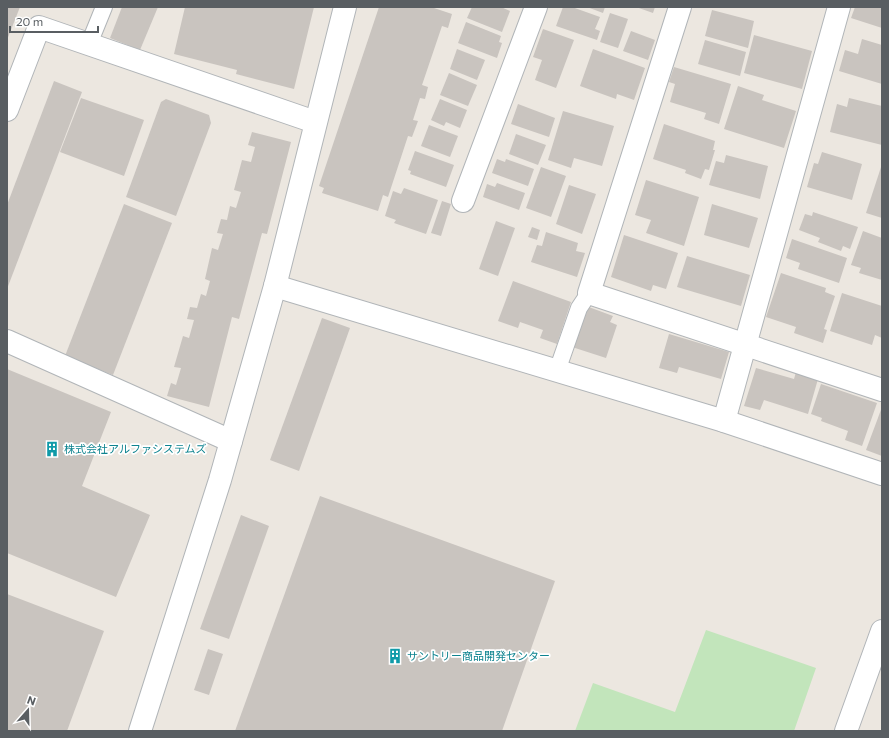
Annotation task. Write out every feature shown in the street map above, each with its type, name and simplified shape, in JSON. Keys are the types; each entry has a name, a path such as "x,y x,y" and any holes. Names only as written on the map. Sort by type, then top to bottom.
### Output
{"street":[{"path":"140,731 231,441 275,286 345,7"},
{"path":"463,202 536,7"},
{"path":"680,7 589,293 882,390"},
{"path":"724,421 839,7"},
{"path":"9,100 39,27 315,122"},
{"path":"275,286 724,421 882,474"},
{"path":"7,341 231,441"},
{"path":"846,731 882,631"}],"lane":[{"path":"89,44 104,7"},
{"path":"557,371 579,308 589,293"}],"green space":[{"path":"706,630 816,668 794,731 575,731 593,683 675,712"}],"building":[{"path":"7,7 20,7 7,40"},
{"path":"122,7 158,7 140,50 110,38"},
{"path":"185,7 314,7 294,89 236,74 237,70 174,54"},
{"path":"379,7 431,7 452,14 448,28 442,26 422,85 428,87 425,99 420,98 413,120 418,121 412,137 408,136 388,197 383,195 378,211 322,193 324,188 319,186"},
{"path":"472,7 501,7 510,11 502,32 467,18"},
{"path":"563,7 572,7 600,17 595,29 600,31 597,40 556,26"},
{"path":"587,7 605,7 603,13"},
{"path":"636,7 655,7 653,13"},
{"path":"855,7 882,7 882,28 851,18"},
{"path":"712,10 754,21 748,48 705,36"},
{"path":"610,13 628,19 618,48 600,42"},
{"path":"466,22 501,36 499,42 502,43 497,58 458,43"},
{"path":"543,29 574,40 556,88 535,80 542,60 533,57"},
{"path":"631,31 655,40 648,60 623,51"},
{"path":"754,35 812,51 802,89 744,73"},
{"path":"862,39 882,45 882,84 839,71 845,50 858,54"},
{"path":"705,40 746,52 740,76 698,64"},
{"path":"457,49 485,60 477,80 450,69"},
{"path":"593,49 645,68 634,100 617,94 616,99 580,86"},
{"path":"674,67 731,84 719,124 704,119 706,113 670,102 675,84 669,82"},
{"path":"449,73 477,85 468,106 440,95"},
{"path":"54,81 82,92 7,289 7,205"},
{"path":"738,86 764,95 762,100 796,111 784,148 724,129"},
{"path":"81,98 144,120 124,176 60,152"},
{"path":"849,98 882,106 882,145 830,132 837,104 847,107"},
{"path":"166,99 209,115 211,123 176,216 126,197 161,102"},
{"path":"440,99 467,110 460,128 446,122 444,126 431,120"},
{"path":"518,104 555,118 549,137 511,124"},
{"path":"563,111 614,126 602,166 574,158 571,168 548,160"},
{"path":"664,124 715,141 713,150 715,150 709,170 705,169 701,179 685,173 686,170 653,159"},
{"path":"429,125 458,136 450,157 421,146"},
{"path":"252,132 291,142 267,234 262,233 239,319 232,317 209,407 167,396 171,383 176,385 181,368 174,367 183,336 189,338 194,320 187,319 190,307 197,308 201,294 206,296 210,281 205,279 212,248 218,250 223,234 217,233 221,219 227,220 230,206 236,208 241,192 234,190 242,160 251,162 255,147 248,145"},
{"path":"516,134 546,145 538,165 509,154"},
{"path":"415,151 454,165 446,187 410,174 411,171 408,170"},
{"path":"822,152 862,164 852,200 807,187 814,163 818,164"},
{"path":"726,155 768,166 760,199 709,185 716,161 724,163"},
{"path":"497,159 505,162 506,159 534,169 528,186 492,173"},
{"path":"882,164 882,218 866,213"},
{"path":"541,167 566,176 551,217 526,208"},
{"path":"646,180 699,197 684,246 646,233 651,220 635,215"},
{"path":"497,183 525,193 519,210 483,197 487,184 495,187"},
{"path":"569,185 596,194 582,234 556,224"},
{"path":"404,188 438,200 426,234 394,223 396,220 385,216 393,191 401,194"},
{"path":"442,201 451,204 441,236 431,233"},
{"path":"124,204 172,223 113,375 65,356"},
{"path":"712,204 758,218 749,248 704,235"},
{"path":"813,212 858,227 850,249 843,246 841,251 818,242 820,238 799,230 805,214 812,216"},
{"path":"496,221 515,228 498,276 479,269"},
{"path":"532,227 540,230 537,240 528,237"},
{"path":"863,231 882,238 882,280 859,273 861,268 851,265"},
{"path":"546,232 578,243 576,251 585,253 577,277 531,262 537,245 542,246"},
{"path":"624,235 678,253 666,289 653,285 651,291 611,277"},
{"path":"792,239 847,258 839,283 798,269 800,263 786,258"},
{"path":"687,256 750,275 741,306 677,287"},
{"path":"781,273 826,288 825,292 835,296 824,329 827,330 823,343 794,333 796,327 766,317"},
{"path":"513,281 571,302 557,344 540,338 543,330 520,322 518,328 498,321"},
{"path":"842,293 882,306 882,338 875,335 872,345 830,331"},
{"path":"586,306 613,316 610,322 617,325 606,358 572,347"},
{"path":"322,318 350,328 299,471 270,460"},
{"path":"669,334 729,352 721,379 679,367 677,373 659,368"},
{"path":"756,368 794,379 796,372 818,379 808,414 764,400 760,410 744,406"},
{"name":"株式会社アルファシステムズ","path":"7,369 111,412 82,486 150,515 116,597 7,553"},
{"path":"821,384 877,403 862,446 845,440 848,431 821,421 822,418 811,414"},
{"path":"882,407 882,456 866,450"},
{"name":"サントリー商品開発センター","path":"320,496 555,581 502,731 235,731"},
{"path":"241,515 269,526 229,639 200,629"},
{"path":"7,594 104,631 67,731 7,731"},
{"path":"208,649 223,654 209,695 194,690"}],"place":[{"name":"株式会社アルファシステムズ","path":"52,449"},
{"name":"サントリー商品開発センター","path":"395,656"}]}
